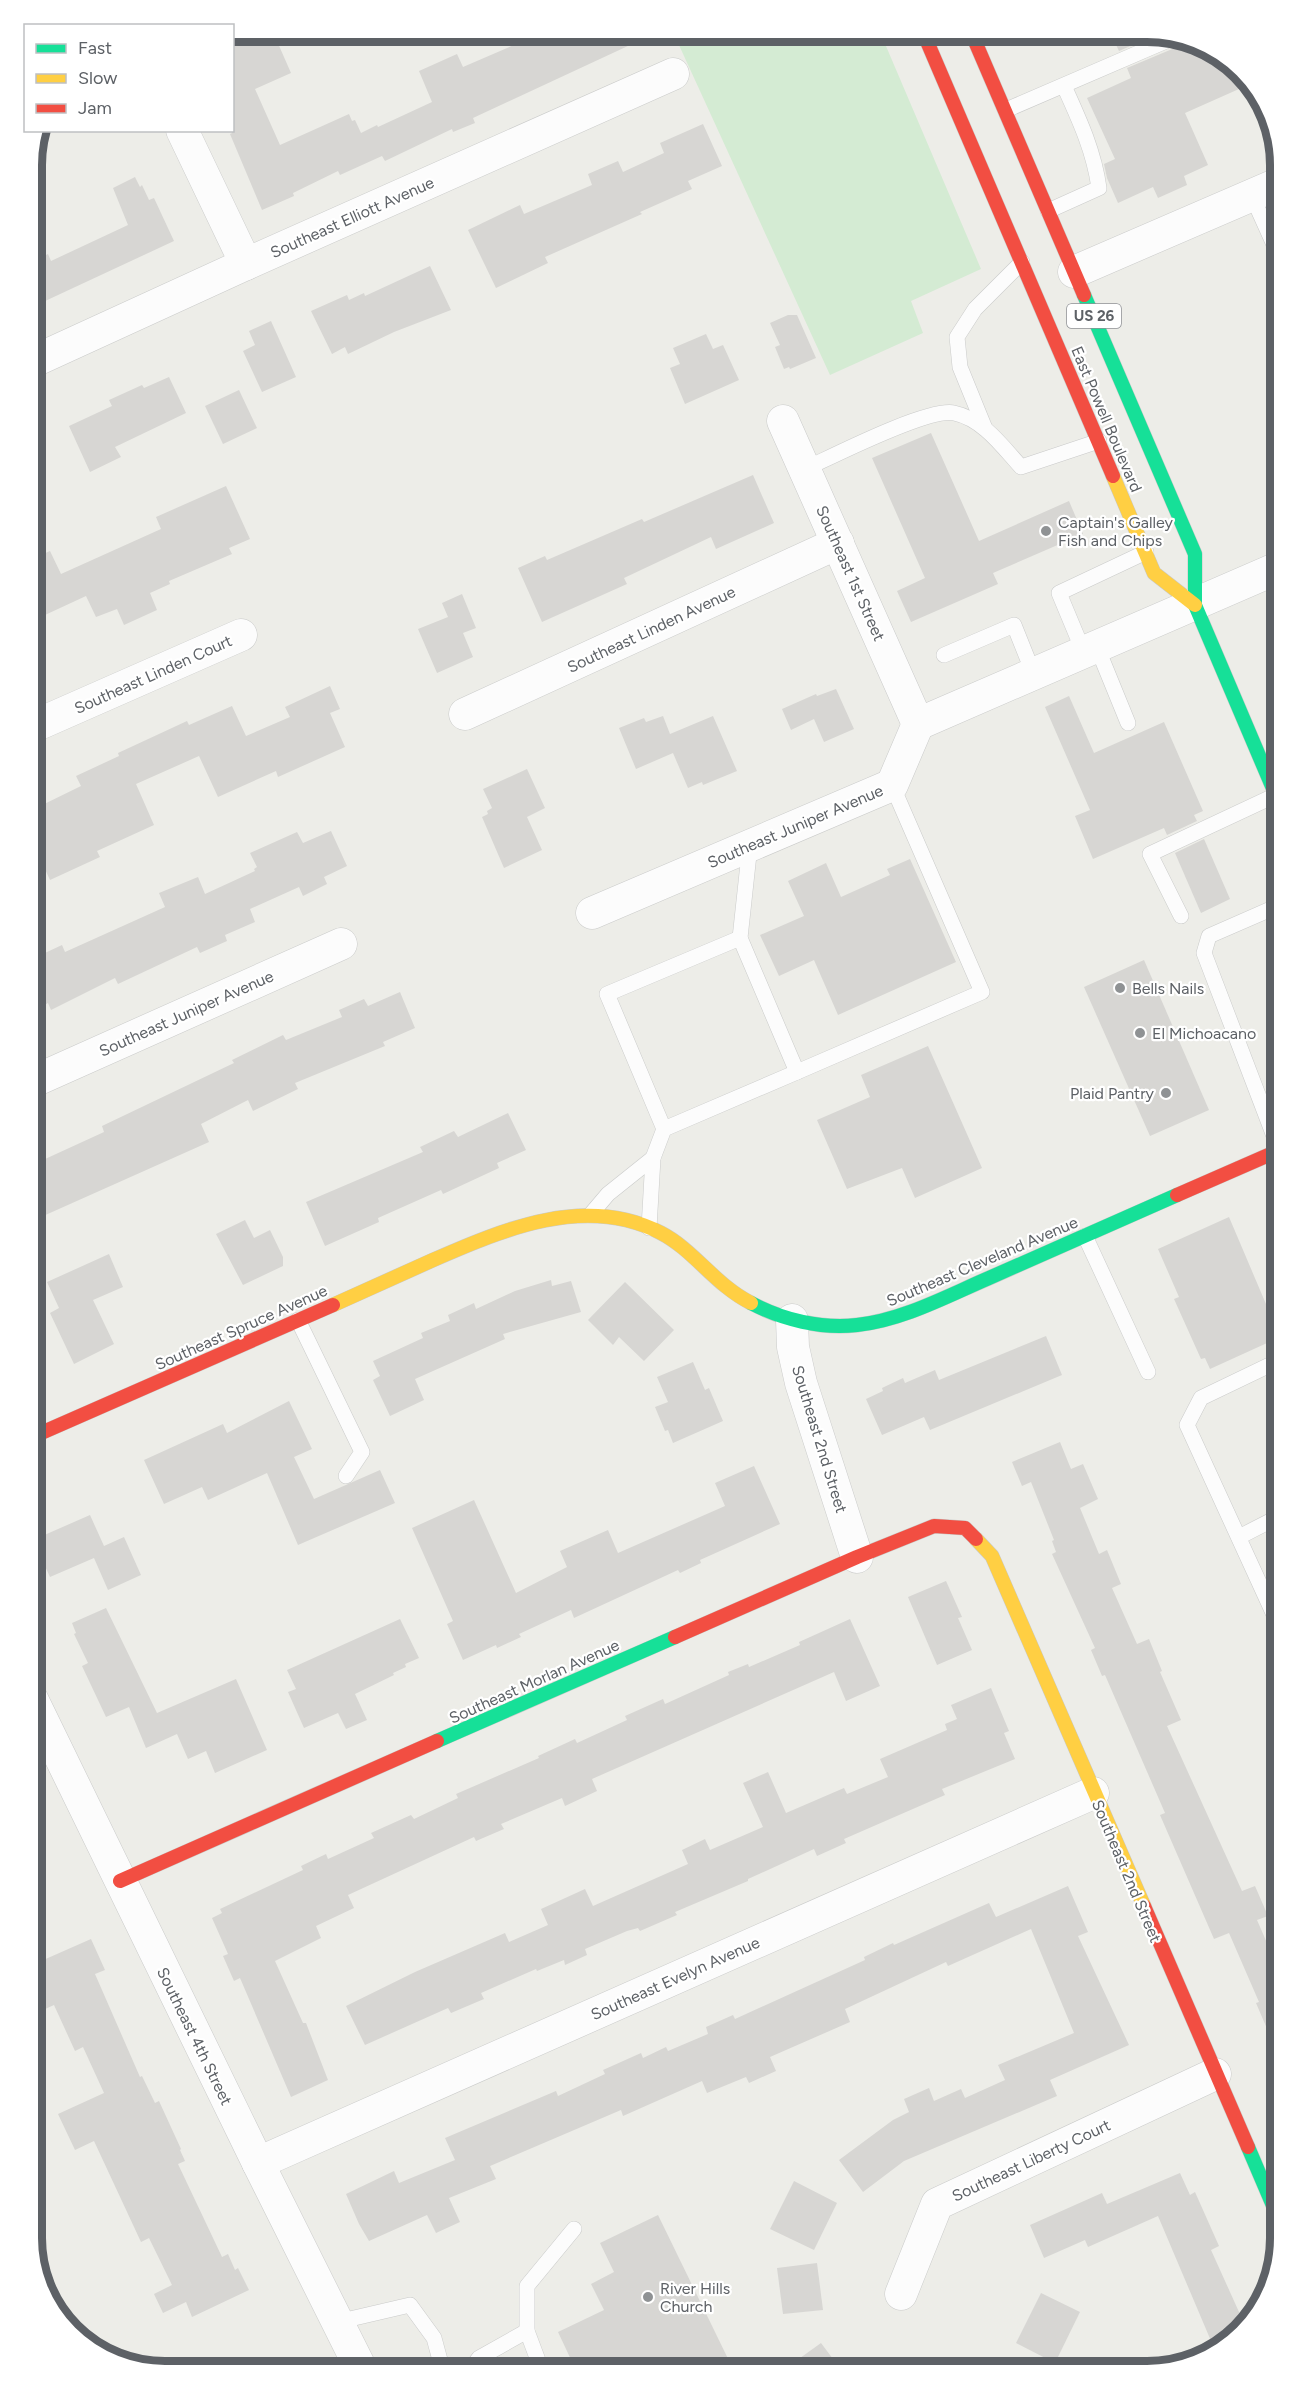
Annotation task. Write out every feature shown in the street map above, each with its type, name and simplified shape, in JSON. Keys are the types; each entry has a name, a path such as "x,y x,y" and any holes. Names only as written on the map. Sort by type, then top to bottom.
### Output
{"street":[{"name":"East Powell Boulevard","path":"927,42 1154,573 1195,605"},
{"name":"East Powell Boulevard","path":"975,42 1048,211 1067,271 1195,554 1195,605 1270,781"},
{"name":"Southeast Elliott Avenue","path":"42,357 674,74"},
{"path":"183,132 246,264"},
{"path":"972,145 996,168"},
{"path":"1067,271 1270,188"},
{"name":"Southeast 1st Street","path":"783,421 918,724"},
{"name":"Southeast Linden Avenue","path":"465,714 838,543"},
{"path":"918,724 1270,572"},
{"name":"Southeast Linden Court","path":"42,723 241,634"},
{"name":"Southeast Juniper Avenue","path":"592,913 892,784 918,724"},
{"name":"Southeast Juniper Avenue","path":"42,1078 341,944"},
{"name":"Southeast Cleveland Avenue","path":"464,1247 536,1220 561,1216 589,1216 623,1220 649,1228 676,1243 735,1293 763,1309 792,1320 833,1326 855,1326 884,1320 945,1297 1270,1158"},
{"name":"Southeast Spruce Avenue","path":"42,1433 464,1247"},
{"name":"Southeast 2nd Street","path":"792,1320 793,1347 801,1383 857,1557"},
{"name":"Southeast Morlan Avenue","path":"120,1881 857,1557 934,1526 965,1528"},
{"name":"Southeast 2nd Street","path":"965,1528 992,1556 1270,2197"},
{"name":"Southeast 4th Street","path":"42,1720 357,2361"},
{"name":"Southeast Evelyn Avenue","path":"258,2163 1094,1792"},
{"name":"Southeast Liberty Court","path":"901,2294 937,2204 1215,2074"}],"lane":[{"path":"1006,110 1162,43"},
{"path":"1048,211 1099,188 1091,146 1064,86"},
{"path":"1252,196 1270,234"},
{"path":"1022,262 975,309 957,337 960,367 984,426 1021,467 1099,441"},
{"path":"805,469 920,418 954,412 984,426"},
{"path":"1128,723 1059,593 1146,552"},
{"path":"944,655 1014,625 1034,675"},
{"path":"664,1129 982,992 892,784"},
{"path":"1181,916 1150,854 1270,803"},
{"path":"750,845 740,938 797,1072"},
{"path":"1270,910 1209,936 1204,953 1270,1128"},
{"path":"649,1228 653,1158 664,1129 607,994 740,938"},
{"path":"589,1216 608,1194 653,1158"},
{"path":"1085,1236 1149,1372"},
{"path":"298,1320 362,1452 346,1476"},
{"path":"1270,1365 1202,1398 1187,1425 1270,1604"},
{"path":"1239,1537 1270,1522"},
{"path":"538,2361 527,2331 527,2286 574,2229"},
{"path":"337,2322 410,2305 434,2338 440,2361"},
{"path":"477,2361 527,2331"}],"green space":[{"path":"678,42 884,42 981,269 911,301 923,333 830,375"}],"building":[{"path":"234,42 235,44 277,42 291,73 255,89 280,145 349,114 352,121 355,120 361,133 432,102 419,71 457,54 463,67 521,42 636,42 473,118 475,123 453,132 452,129 385,161 382,156 340,175 338,171 293,193 294,196 262,210 230,134 234,132"},
{"path":"1115,42 1140,42 1119,51"},
{"path":"1177,47 1209,58 1243,87 1185,113 1208,165 1184,176 1187,185 1158,198 1153,187 1118,203 1107,178 1104,164 1115,159 1087,98 1131,78 1127,68"},
{"path":"703,124 722,166 688,181 692,189 545,257 548,263 496,288 468,230 520,205 524,214 592,185 588,174 618,161 623,172 664,153 660,143"},
{"path":"135,177 140,187 142,185 149,200 154,198 174,241 43,302 42,257 48,254 51,261 128,225 113,188"},
{"path":"430,266 451,310 394,332 348,354 345,347 332,354 311,311 347,295 349,300 364,293 365,296"},
{"path":"788,315 797,315 816,358 790,369 789,367 784,369 775,347 780,345 770,323"},
{"path":"271,321 296,377 262,392 243,351 255,345 249,331"},
{"path":"706,334 713,349 723,345 739,380 685,404 670,368 680,364 673,348"},
{"path":"169,377 186,413 115,447 121,457 90,472 69,426 112,406 109,400 142,385 144,388"},
{"path":"239,390 257,428 223,444 205,406"},
{"path":"931,433 979,541 1069,501 1083,534 993,573 998,584 911,622 897,591 925,578 872,458"},
{"path":"753,475 774,523 716,549 711,537 624,578 627,584 542,622 518,568 545,556 547,560 642,519 644,522"},
{"path":"226,486 250,539 229,548 232,554 169,581 170,584 150,593 157,610 124,625 117,609 96,617 86,596 42,616 42,555 50,551 61,574 161,529 156,517"},
{"path":"462,594 476,628 463,633 473,657 437,673 418,629 448,617 442,603"},
{"path":"330,686 340,709 330,713 345,747 278,777 276,771 218,797 199,756 136,784 154,825 97,851 100,857 50,880 42,863 42,805 81,786 76,776 119,756 118,753 187,721 189,725 232,706 246,736 290,717 285,707"},
{"path":"836,689 854,729 824,742 814,719 791,730 782,709 816,694 817,696"},
{"path":"1069,696 1094,753 1164,722 1203,811 1194,815 1197,821 1167,835 1164,828 1093,859 1075,816 1090,810 1045,707"},
{"path":"663,716 670,734 713,716 737,771 703,785 702,782 688,788 673,753 636,769 619,728 644,718 646,722"},
{"path":"527,769 545,808 527,817 542,850 504,868 482,817 492,808 483,789"},
{"path":"331,831 347,866 324,877 327,884 303,896 299,887 250,909 255,922 225,935 227,941 200,953 197,947 118,984 115,978 51,1010 48,1003 42,1006 42,954 62,945 65,952 165,907 159,893 198,877 205,894 255,871 257,867 250,853 297,832 303,843"},
{"path":"1204,839 1230,899 1201,913 1175,853"},
{"path":"910,859 956,962 838,1015 814,960 779,976 760,935 804,916 788,881 826,863 841,897 890,875 887,869"},
{"path":"1144,960 1209,1110 1150,1136 1084,987"},
{"path":"400,992 415,1028 383,1042 385,1046 295,1083 298,1089 253,1111 248,1100 201,1124 209,1142 42,1217 42,1160 104,1132 102,1126 234,1063 232,1060 283,1035 286,1040 342,1017 339,1010 364,999 368,1006"},
{"path":"928,1046 982,1168 915,1198 902,1168 847,1189 817,1120 870,1097 861,1075"},
{"path":"508,1113 526,1150 497,1163 499,1168 443,1194 441,1190 378,1218 379,1222 325,1246 306,1202 423,1152 420,1147 454,1131 458,1137"},
{"path":"1229,1217 1270,1313 1270,1342 1210,1369 1205,1358 1201,1359 1174,1299 1179,1297 1158,1249"},
{"path":"245,1220 254,1238 270,1230 283,1257 283,1266 243,1285 216,1234"},
{"path":"109,1254 123,1287 93,1300 114,1344 74,1364 50,1313 59,1308 47,1282"},
{"path":"551,1280 552,1286 571,1281 581,1312 503,1334 505,1339 415,1379 424,1400 390,1416 373,1380 380,1376 373,1361 423,1338 421,1333 450,1321 448,1315 474,1303 476,1309 515,1291"},
{"path":"625,1282 674,1330 644,1361 619,1337 613,1345 588,1320"},
{"path":"1046,1336 1062,1375 930,1430 924,1417 882,1435 866,1399 883,1391 882,1388 903,1378 905,1383 935,1370 939,1380"},
{"path":"693,1362 705,1390 709,1388 723,1421 673,1443 655,1407 668,1402 657,1377"},
{"path":"289,1401 312,1449 294,1457 314,1499 380,1470 395,1503 298,1545 267,1473 208,1500 202,1487 164,1504 144,1460 223,1424 227,1433"},
{"path":"1060,1442 1071,1469 1083,1464 1098,1499 1080,1508 1099,1554 1107,1550 1121,1584 1112,1588 1137,1644 1149,1639 1162,1671 1160,1672 1181,1720 1167,1726 1242,1891 1255,1886 1268,1916 1257,1920 1270,1950 1270,2036 1256,2003 1259,2002 1229,1933 1214,1939 1160,1815 1165,1813 1105,1675 1102,1676 1091,1650 1095,1648 1052,1554 1056,1552 1052,1541 1054,1540 1031,1482 1022,1486 1012,1462"},
{"path":"754,1466 780,1524 700,1560 701,1563 680,1573 678,1570 574,1618 571,1610 519,1634 521,1637 463,1660 447,1624 453,1621 412,1528 474,1500 516,1593 567,1567 560,1551 608,1530 618,1553 725,1506 715,1483"},
{"path":"90,1515 104,1546 124,1537 141,1575 108,1590 94,1558 50,1577 42,1560 42,1536"},
{"path":"946,1581 962,1617 958,1618 972,1650 937,1665 908,1597"},
{"path":"106,1608 157,1713 236,1679 267,1750 215,1773 206,1751 188,1759 177,1734 146,1748 129,1707 106,1717 82,1666 88,1663 74,1634 76,1633 72,1623"},
{"path":"400,1619 419,1658 405,1664 406,1667 393,1673 394,1675 355,1694 367,1720 346,1729 338,1713 304,1728 288,1692 296,1689 287,1670"},
{"path":"850,1619 880,1686 846,1701 834,1672 592,1779 597,1791 565,1806 562,1798 501,1824 504,1829 476,1841 474,1837 348,1895 354,1908 316,1926 321,1938 275,1961 303,2023 306,2023 328,2080 291,2097 240,1978 234,1981 223,1956 228,1954 212,1918 222,1913 220,1909 303,1870 301,1866 326,1854 328,1859 374,1838 371,1833 411,1815 414,1819 458,1798 456,1794 539,1758 538,1756 575,1739 577,1743 627,1720 625,1716 663,1699 665,1704 729,1675 728,1672 748,1664 749,1667 800,1645 799,1642"},
{"path":"991,1688 1009,1731 1004,1733 1015,1759 942,1789 945,1795 844,1839 846,1843 817,1856 814,1849 748,1881 675,1912 677,1915 640,1931 638,1928 627,1931 585,1949 587,1955 565,1965 564,1960 537,1971 536,1969 481,1993 484,1999 451,2013 448,2008 365,2045 346,2006 415,1972 505,1933 509,1942 548,1925 541,1909 585,1889 593,1906 688,1864 682,1850 705,1839 710,1850 763,1827 743,1783 768,1772 786,1813 844,1788 847,1794 888,1777 880,1759 947,1730 945,1724 957,1719 951,1705"},
{"path":"1068,1886 1088,1932 1078,1936 1129,2045 1050,2080 1057,2096 904,2161 863,2192 839,2160 893,2120 909,2112 904,2099 929,2088 934,2101 961,2089 965,2098 1005,2080 998,2065 1074,2033 1031,1929 948,1966 946,1962 845,2009 850,2022 770,2057 776,2071 749,2083 746,2077 707,2093 702,2081 623,2116 621,2110 490,2166 496,2179 449,2198 460,2222 436,2233 427,2215 369,2241 359,2224 346,2194 394,2171 399,2183 455,2160 445,2138 556,2091 558,2096 605,2074 603,2070 641,2053 643,2058 666,2047 668,2051 708,2034 706,2027 733,2015 735,2019 865,1960 864,1957 893,1943 894,1945 989,1903 996,1917"},
{"path":"91,1939 105,1970 95,1974 140,2077 142,2076 155,2103 159,2101 181,2149 185,2161 178,2164 222,2257 228,2254 235,2270 238,2268 249,2290 192,2317 186,2302 163,2313 154,2294 172,2285 149,2238 141,2242 94,2141 75,2150 58,2114 104,2093 83,2047 75,2051 54,2005 42,2010 42,1961"},
{"path":"1180,2173 1190,2195 1195,2192 1219,2246 1211,2250 1241,2317 1240,2319 1212,2343 1158,2216 1088,2247 1085,2240 1044,2258 1030,2225 1102,2193 1107,2204"},
{"path":"794,2181 837,2203 814,2250 770,2229"},
{"name":"River Hills Church","path":"658,2215 729,2361 572,2361 558,2332 604,2310 591,2284 614,2272 600,2243"},
{"path":"817,2263 823,2310 783,2314 777,2268"},
{"path":"1041,2293 1080,2312 1056,2361 1051,2361 1016,2343"},
{"path":"821,2343 834,2361 796,2361"}],"traffic: fast":[{"path":"1084,295 1195,554 1195,605 1270,781"},
{"path":"751,1303 802,1322 830,1326 857,1325 891,1318 941,1299 1177,1195"},
{"path":"437,1741 675,1637"},
{"path":"1248,2147 1270,2199"}],"traffic: slow":[{"path":"1113,476 1154,573 1195,605"},
{"path":"333,1305 488,1237 546,1220 575,1216 604,1216 633,1222 661,1233 684,1249 726,1287 751,1303"},
{"path":"976,1539 992,1556 1144,1906"}],"traffic: jam":[{"path":"927,42 1113,476"},
{"path":"975,42 1084,295"},
{"path":"1177,1195 1270,1154"},
{"path":"42,1433 333,1305"},
{"path":"675,1637 857,1557 934,1526 965,1528 976,1539"},
{"path":"120,1881 437,1741"},
{"path":"1144,1906 1248,2147"}],"place":[{"name":"Captain's Galley Fish and Chips","path":"1046,531"},
{"name":"Bells Nails","path":"1120,988"},
{"name":"El Michoacano","path":"1140,1033"},
{"name":"Plaid Pantry","path":"1166,1093"},
{"name":"River Hills Church","path":"648,2297"}]}
